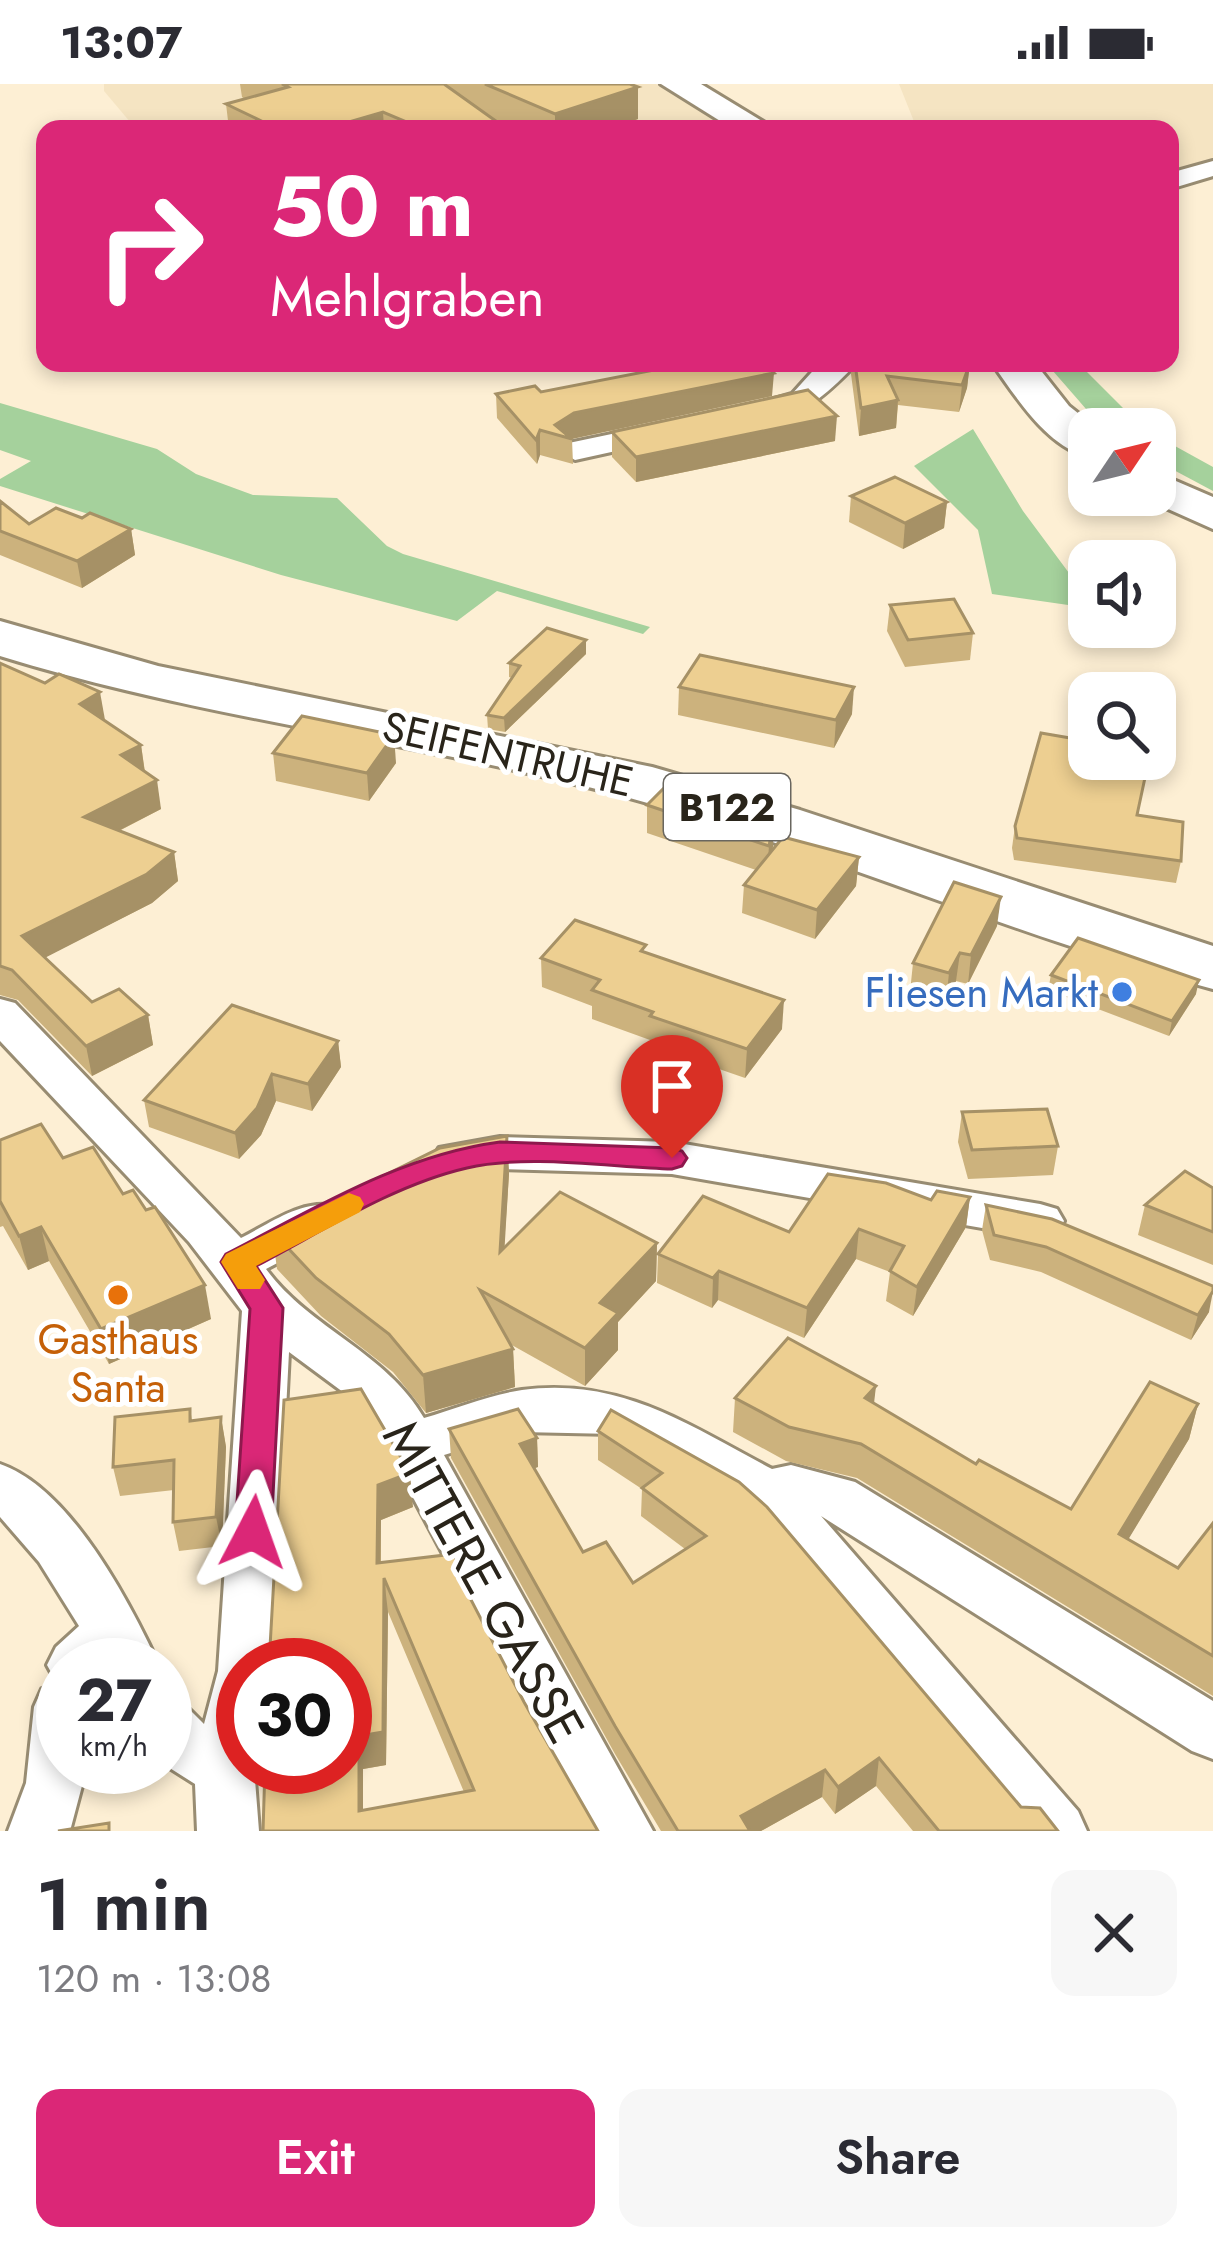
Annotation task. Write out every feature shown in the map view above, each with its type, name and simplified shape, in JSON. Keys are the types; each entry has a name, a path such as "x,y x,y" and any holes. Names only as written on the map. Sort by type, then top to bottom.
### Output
{"main road":[{"path":"676,84 742,120"},
{"path":"1019,372 1068,427"},
{"path":"1176,496 1213,514"},
{"name":"SEIFENTRUHE","path":"0,638 140,677 631,780 824,837 1213,968"}],"street":[{"path":"1179,178 1213,168"},
{"path":"727,419 792,406 828,372"},
{"path":"574,451 683,428"},
{"path":"0,1013 90,1113 237,1262 267,1308 246,1638"},
{"path":"410,1175 464,1157 500,1153 672,1158 952,1202 1078,1231"},
{"path":"237,1262 352,1203"},
{"name":"MITTERE GASSE","path":"267,1308 365,1381 406,1433 622,1831"},
{"path":"406,1433 521,1411 590,1409 624,1415 767,1492 1056,1831"},
{"path":"0,1486 37,1516 67,1553 100,1638"},
{"path":"767,1492 791,1487 836,1498 1213,1732"},
{"path":"39,1831 52,1794"},
{"path":"226,1794 229,1831"}],"shaded area":[{"path":"104,84 656,84 719,120 128,120 104,91"},
{"path":"899,84 1213,84 1213,160 1179,170 1179,120 913,120"}],"green space":[{"path":"1054,372 1087,372 1123,408 1085,408"},
{"path":"0,403 157,449 196,474 253,495 337,498 387,546 403,554 650,627 643,634 497,591 457,621 281,575 0,486 0,479 31,461 0,450"},
{"path":"973,429 1023,511 1068,572 1068,605 992,594 978,530 914,466"},
{"path":"1176,447 1213,467 1213,491 1176,471"}],"building":[{"path":"282,84 444,84 494,120 402,120 383,112 356,120 259,120 226,104 288,87"},
{"path":"485,84 630,84 638,87 555,114"},
{"path":"644,372 774,373 574,413 555,425 572,439 540,430 536,440 496,394 535,386 541,392"},
{"path":"856,372 967,372 962,385 887,376 898,400 861,408"},
{"path":"808,390 837,416 636,457 612,432"},
{"path":"895,477 947,502 905,523 851,496"},
{"path":"0,501 29,524 56,508 82,518 90,513 131,529 77,561 0,531"},
{"path":"954,599 973,633 908,640 890,605"},
{"path":"547,628 586,640 504,718 487,715 520,666 509,663"},
{"path":"700,655 854,687 836,720 679,687"},
{"path":"0,663 45,683 59,674 100,692 80,704 141,745 121,755 157,780 84,817 174,852 147,874 22,936 92,1002 119,989 148,1015 86,1046 12,970 0,966"},
{"path":"302,716 394,735 367,773 273,753"},
{"path":"1041,733 1068,738 1068,780 1144,780 1137,815 1183,822 1181,861 1017,838 1015,826"},
{"path":"666,786 774,819 769,846 647,805"},
{"path":"783,837 859,857 817,910 744,885"},
{"path":"954,882 1001,897 971,955 960,953 949,973 913,963"},
{"path":"575,920 646,945 641,951 784,1000 747,1049 650,1016 653,1012 592,990 600,980 541,958"},
{"name":"Fliesen Markt","path":"1078,938 1199,980 1172,1021 1051,975"},
{"path":"232,1005 338,1041 308,1084 272,1074 257,1108 235,1133 144,1100"},
{"path":"1047,1109 1058,1146 972,1150 962,1112"},
{"path":"41,1124 63,1158 93,1147 123,1194 133,1190 146,1210 155,1207 205,1285 101,1329 41,1227 19,1236 0,1201 0,1140"},
{"path":"507,1136 500,1252 560,1192 657,1243 600,1303 618,1313 585,1348 480,1290 513,1349 423,1375 389,1334 316,1278 272,1231 440,1148"},
{"path":"1185,1171 1213,1188 1213,1232 1145,1205"},
{"path":"828,1174 886,1183 931,1200 937,1191 970,1197 917,1287 890,1271 904,1246 859,1229 807,1308 719,1271 713,1278 658,1254 703,1196 789,1232"},
{"path":"986,1205 1052,1219 1213,1286 1213,1291 1198,1315 1046,1247 994,1235"},
{"path":"788,1338 876,1386 865,1398 976,1464 979,1460 1071,1509 1150,1382 1198,1404 1119,1534 1178,1568 1213,1523 1213,1656 861,1444 789,1427 735,1398"},
{"path":"361,1389 410,1473 378,1485 377,1563 454,1554 469,1596 524,1702 598,1831 263,1831 264,1794 359,1794 359,1811 474,1790 384,1578 383,1732 372,1734 372,1638 271,1638 284,1400"},
{"path":"190,1409 190,1421 221,1417 216,1517 173,1522 174,1460 113,1467 115,1417"},
{"path":"518,1409 537,1438 520,1444 583,1552 606,1542 633,1583 706,1536 642,1488 662,1473 598,1431 611,1410 739,1482 767,1507 1021,1807 1040,1808 1058,1831 939,1831 879,1758 838,1787 825,1770 741,1816 750,1831 678,1831 449,1429"},
{"path":"109,1823 109,1831 58,1831"}],"slow traffic":[{"path":"249,1280 237,1262 349,1204"}],"place":[{"name":"Fliesen Markt","path":"1122,992"},
{"name":"Gasthaus Santa","path":"118,1295"}],"route":[{"path":"253,1532 267,1308 237,1262 390,1183 464,1157 500,1153 672,1158"}]}
